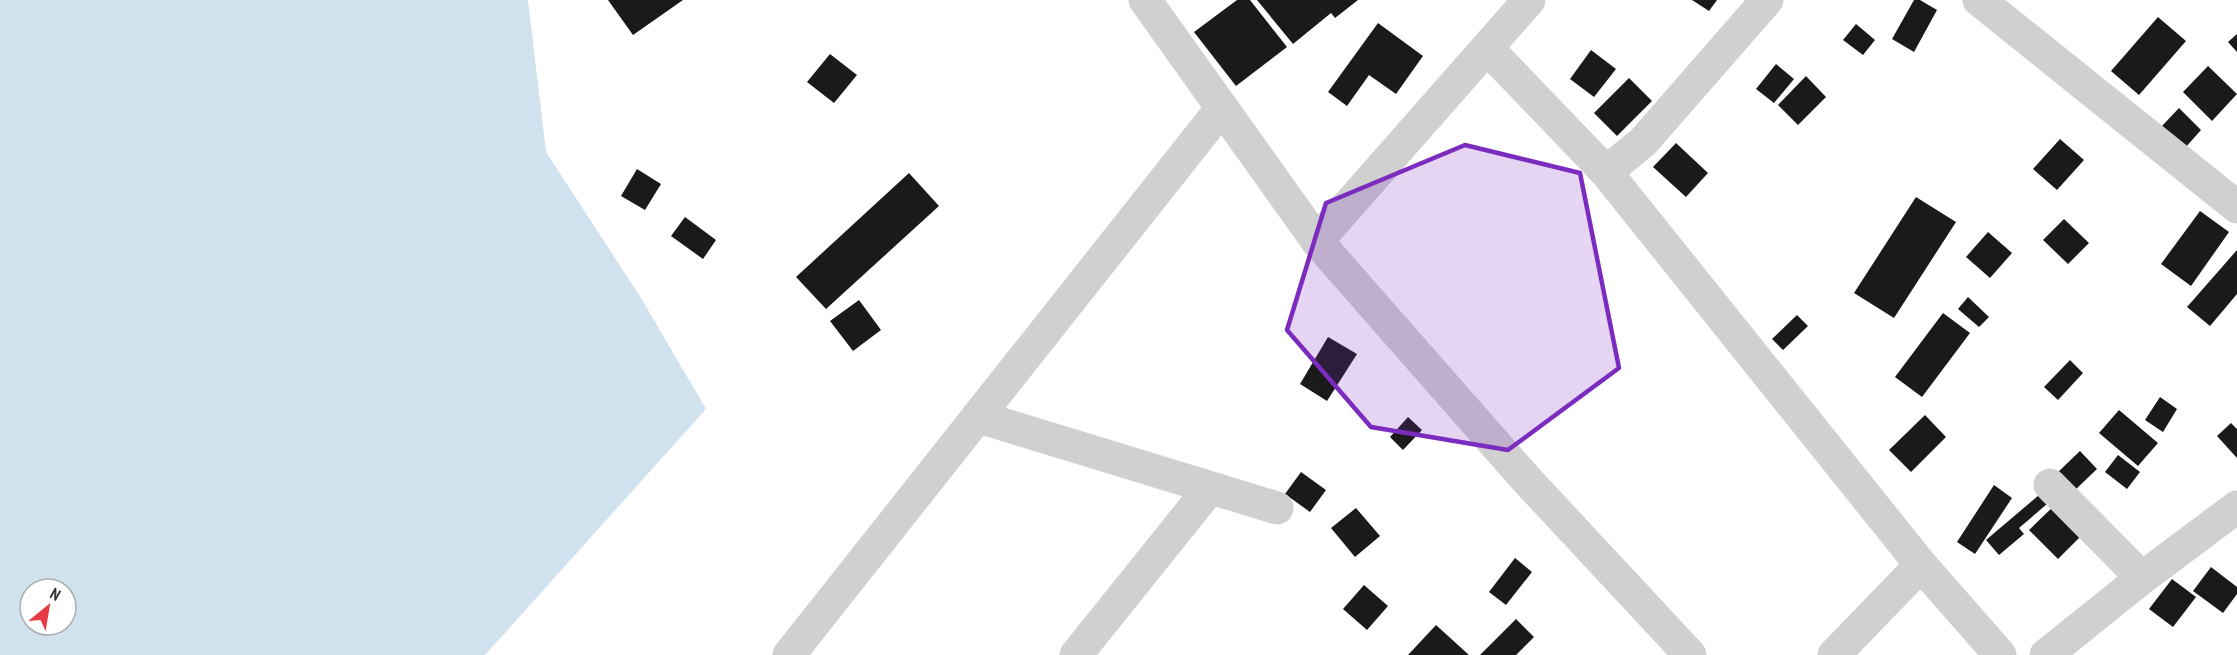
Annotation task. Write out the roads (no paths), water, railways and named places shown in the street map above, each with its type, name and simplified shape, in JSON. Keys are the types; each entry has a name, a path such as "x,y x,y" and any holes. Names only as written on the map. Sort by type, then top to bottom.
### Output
{"street":[{"path":"1145,0 1317,241 1526,479 1690,655"},
{"path":"1317,241 1529,0"},
{"path":"1606,172 1643,142 1767,0"},
{"path":"1978,0 2237,207"},
{"path":"1488,49 1606,172 1921,566 2001,655"},
{"path":"789,655 1222,108"},
{"path":"979,417 1276,508"},
{"path":"2049,485 2142,578"},
{"path":"1076,655 1210,488"},
{"path":"2046,655 2142,578 2237,507"},
{"path":"1834,655 1921,566"}],"water":[{"path":"0,0 528,0 546,152 641,298 706,409 485,655 0,655"}]}
